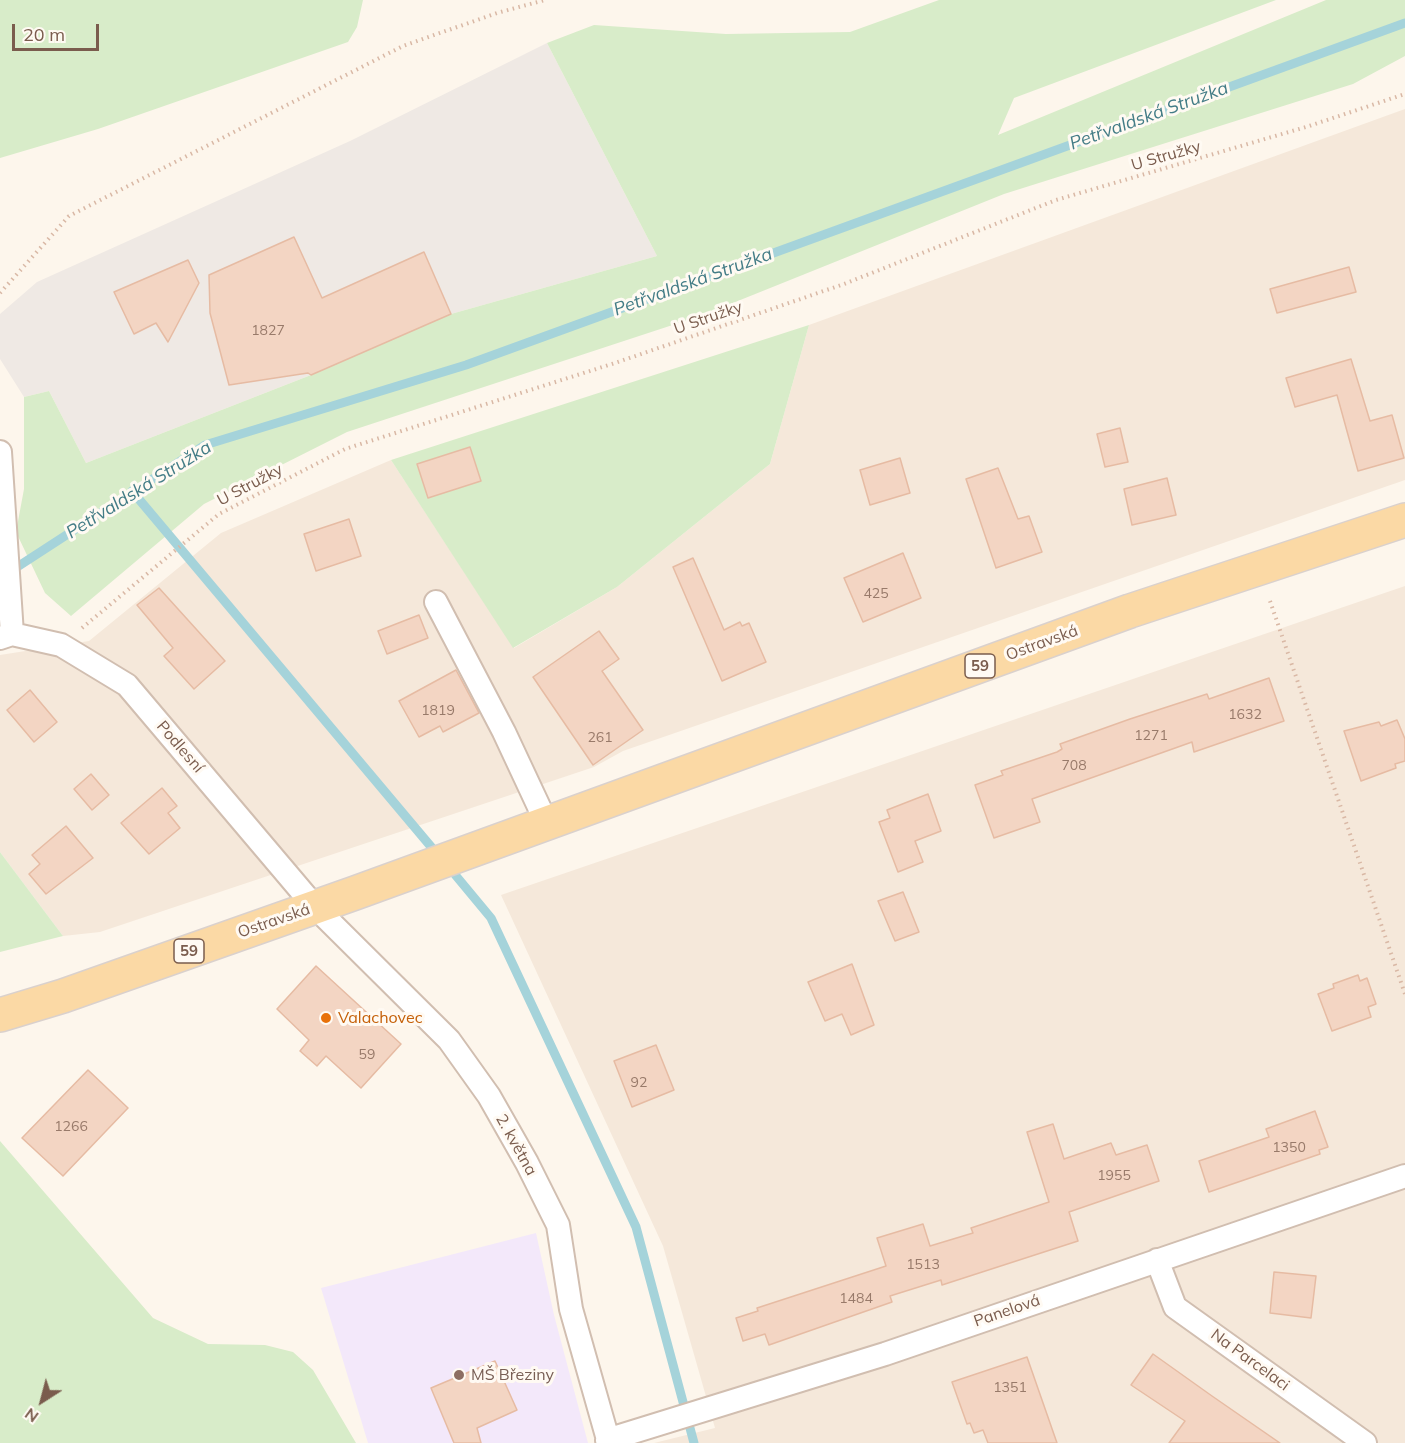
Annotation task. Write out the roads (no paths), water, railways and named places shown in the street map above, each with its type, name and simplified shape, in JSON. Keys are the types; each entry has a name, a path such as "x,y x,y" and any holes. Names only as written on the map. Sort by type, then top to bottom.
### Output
{"main road":[{"name":"Ostravská","path":"0,1015 63,996 315,907 1130,611 1405,520"}],"street":[{"name":"Podlesní","path":"0,452 6,636 61,645 127,684 315,907"},
{"path":"436,602 504,732 547,824"},
{"name":"2. května","path":"315,907 449,1040 489,1096 527,1163 558,1225 571,1309 608,1441"},
{"name":"Panelová","path":"608,1441 885,1354 1405,1176"},
{"name":"Na Parcelaci","path":"1157,1260 1175,1307 1365,1443"}],"waterway":[{"name":"Petřvaldská Stružka","path":"11,571 205,445 466,365 1405,23"},
{"path":"132,491 438,855"},
{"path":"447,865 491,918 636,1227 694,1443"}],"place":[{"name":"Valachovec","path":"326,1018"},
{"name":"MŠ Březiny","path":"459,1375"}]}
